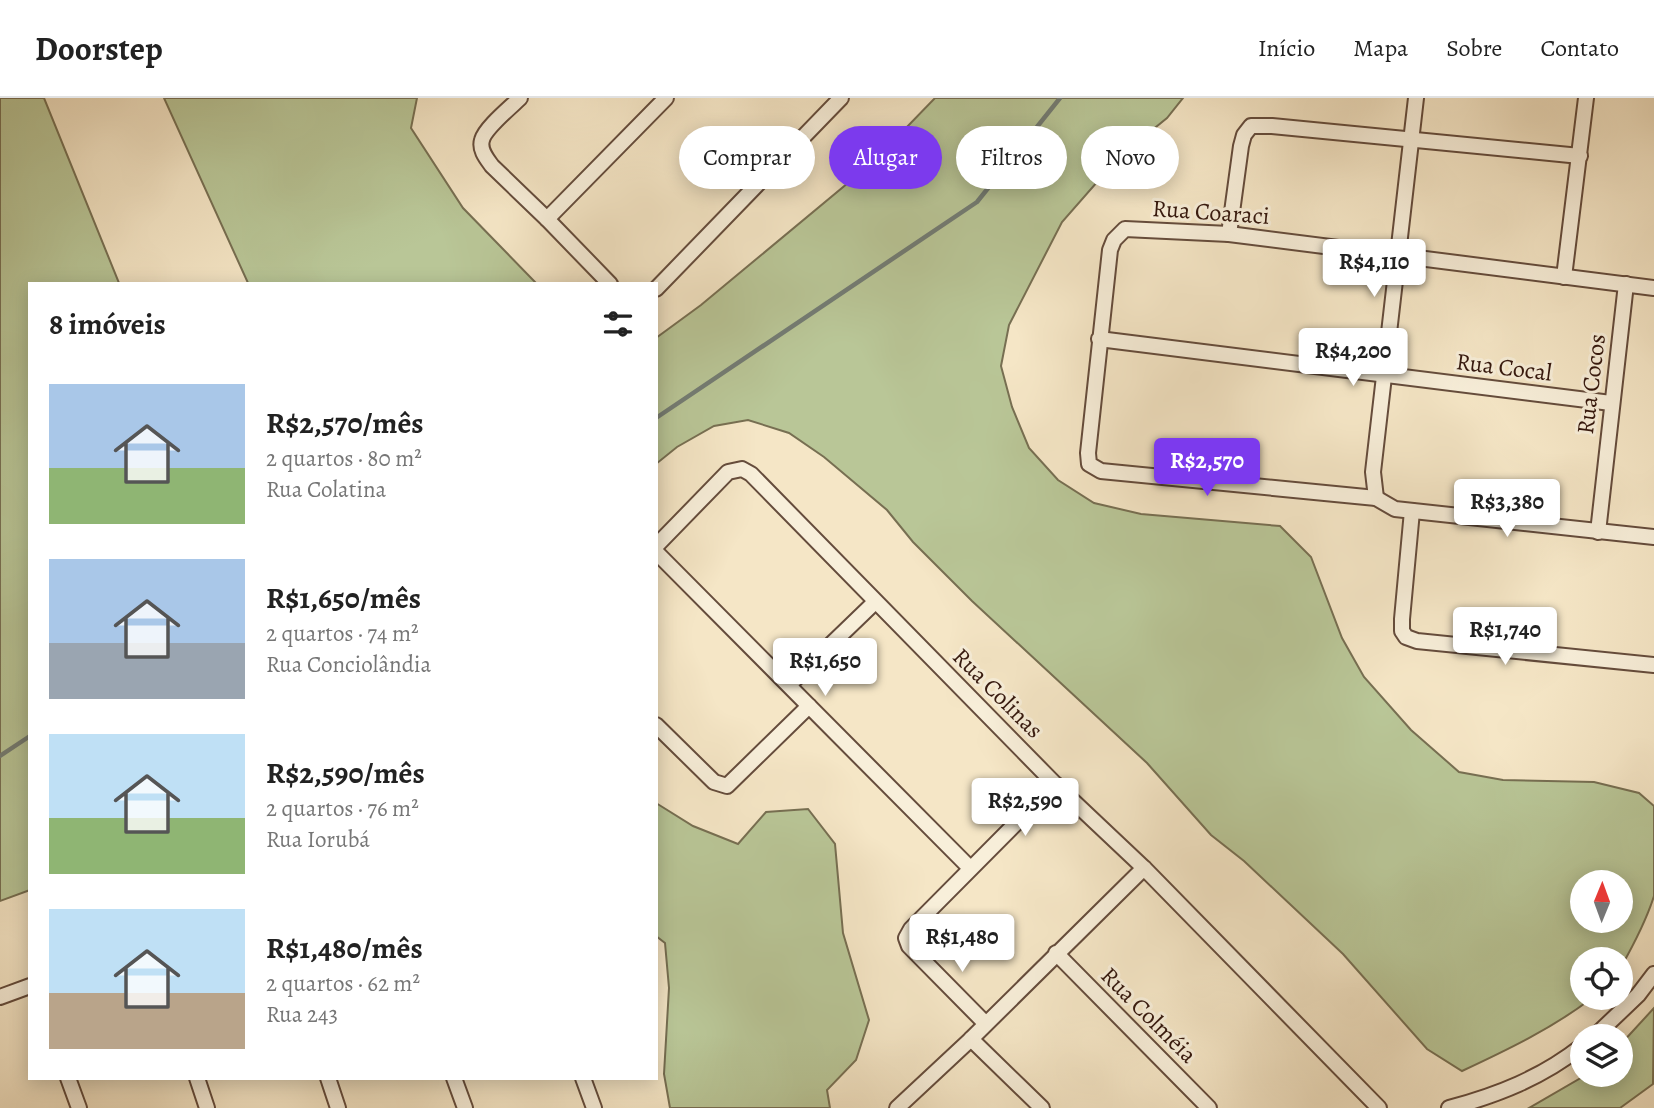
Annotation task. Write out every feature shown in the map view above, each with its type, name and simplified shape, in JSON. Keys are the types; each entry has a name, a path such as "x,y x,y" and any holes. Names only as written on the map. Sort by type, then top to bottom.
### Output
{"street":[{"path":"520,98 489,129 482,140 485,157 608,282"},
{"path":"547,219 666,98"},
{"path":"658,287 841,98"},
{"path":"1376,498 1373,472 1416,98"},
{"path":"1564,277 1586,98"},
{"path":"1229,233 1241,146 1247,130 1257,125 1580,156"},
{"name":"Rua Coaraci","path":"1099,339 1110,250 1117,235 1125,229 1229,233 1654,288"},
{"name":"Rua Cocos","path":"1598,532 1626,284"},
{"path":"1099,339 1088,444 1089,464 1101,471 1376,498 1395,509 1412,512 1654,537"},
{"name":"Rua Cocal","path":"1099,339 1611,403"},
{"name":"Rua Colinas","path":"658,544 729,472 742,469 751,474 1055,784 1144,868 1379,1108"},
{"path":"1412,512 1402,619 1403,634 1417,641 1654,665"},
{"path":"658,554 970,868"},
{"path":"790,684 876,602"},
{"path":"658,727 718,785 727,786 809,706"},
{"path":"985,1023 913,950 907,942 908,933 1055,784"},
{"path":"899,1106 971,1039 1144,868"},
{"name":"Rua Colméia","path":"1056,953 1209,1108"},
{"path":"1608,1024 1638,995 1654,974"},
{"path":"0,997 28,987"},
{"path":"971,1039 1042,1108"},
{"path":"1449,1108 1525,1083 1570,1055"},
{"path":"69,1080 79,1108"},
{"path":"198,1080 207,1108"},
{"path":"329,1080 338,1108"},
{"path":"455,1080 465,1108"},
{"path":"584,1080 594,1108"}],"green space":[{"path":"0,98 44,98 119,282 28,282 28,891 0,901"},
{"path":"164,98 417,98 411,128 463,208 535,282 248,282"},
{"path":"935,98 1183,98 1157,126 1081,126 1081,189 1091,189 1062,222 1009,325 1001,366 1012,407 1029,448 1058,480 1094,503 1141,514 1280,526 1311,557 1342,638 1364,677 1411,730 1459,772 1503,780 1594,782 1639,793 1654,806 1654,896 1631,947 1570,947 1570,1010 1575,1010 1513,1047 1462,1071 1427,1049 1343,954 1244,861 1211,835 1147,763 972,601 913,542 887,510 824,457 789,433 748,420 714,426 677,447 658,462 658,337 701,305 841,189 942,189 942,126 908,126"},
{"path":"658,804 693,826 738,844 766,812 808,809 835,844 843,933 869,1020 856,1060 827,1090 830,1108 670,1108 664,1074 669,988 665,943 658,938"},
{"path":"1654,1008 1653,1084 1620,1108 1529,1108 1570,1084 1570,1087 1633,1087 1633,1031"}],"waterway":[{"path":"658,417 977,202 1060,98"},
{"path":"0,756 28,737"}]}
